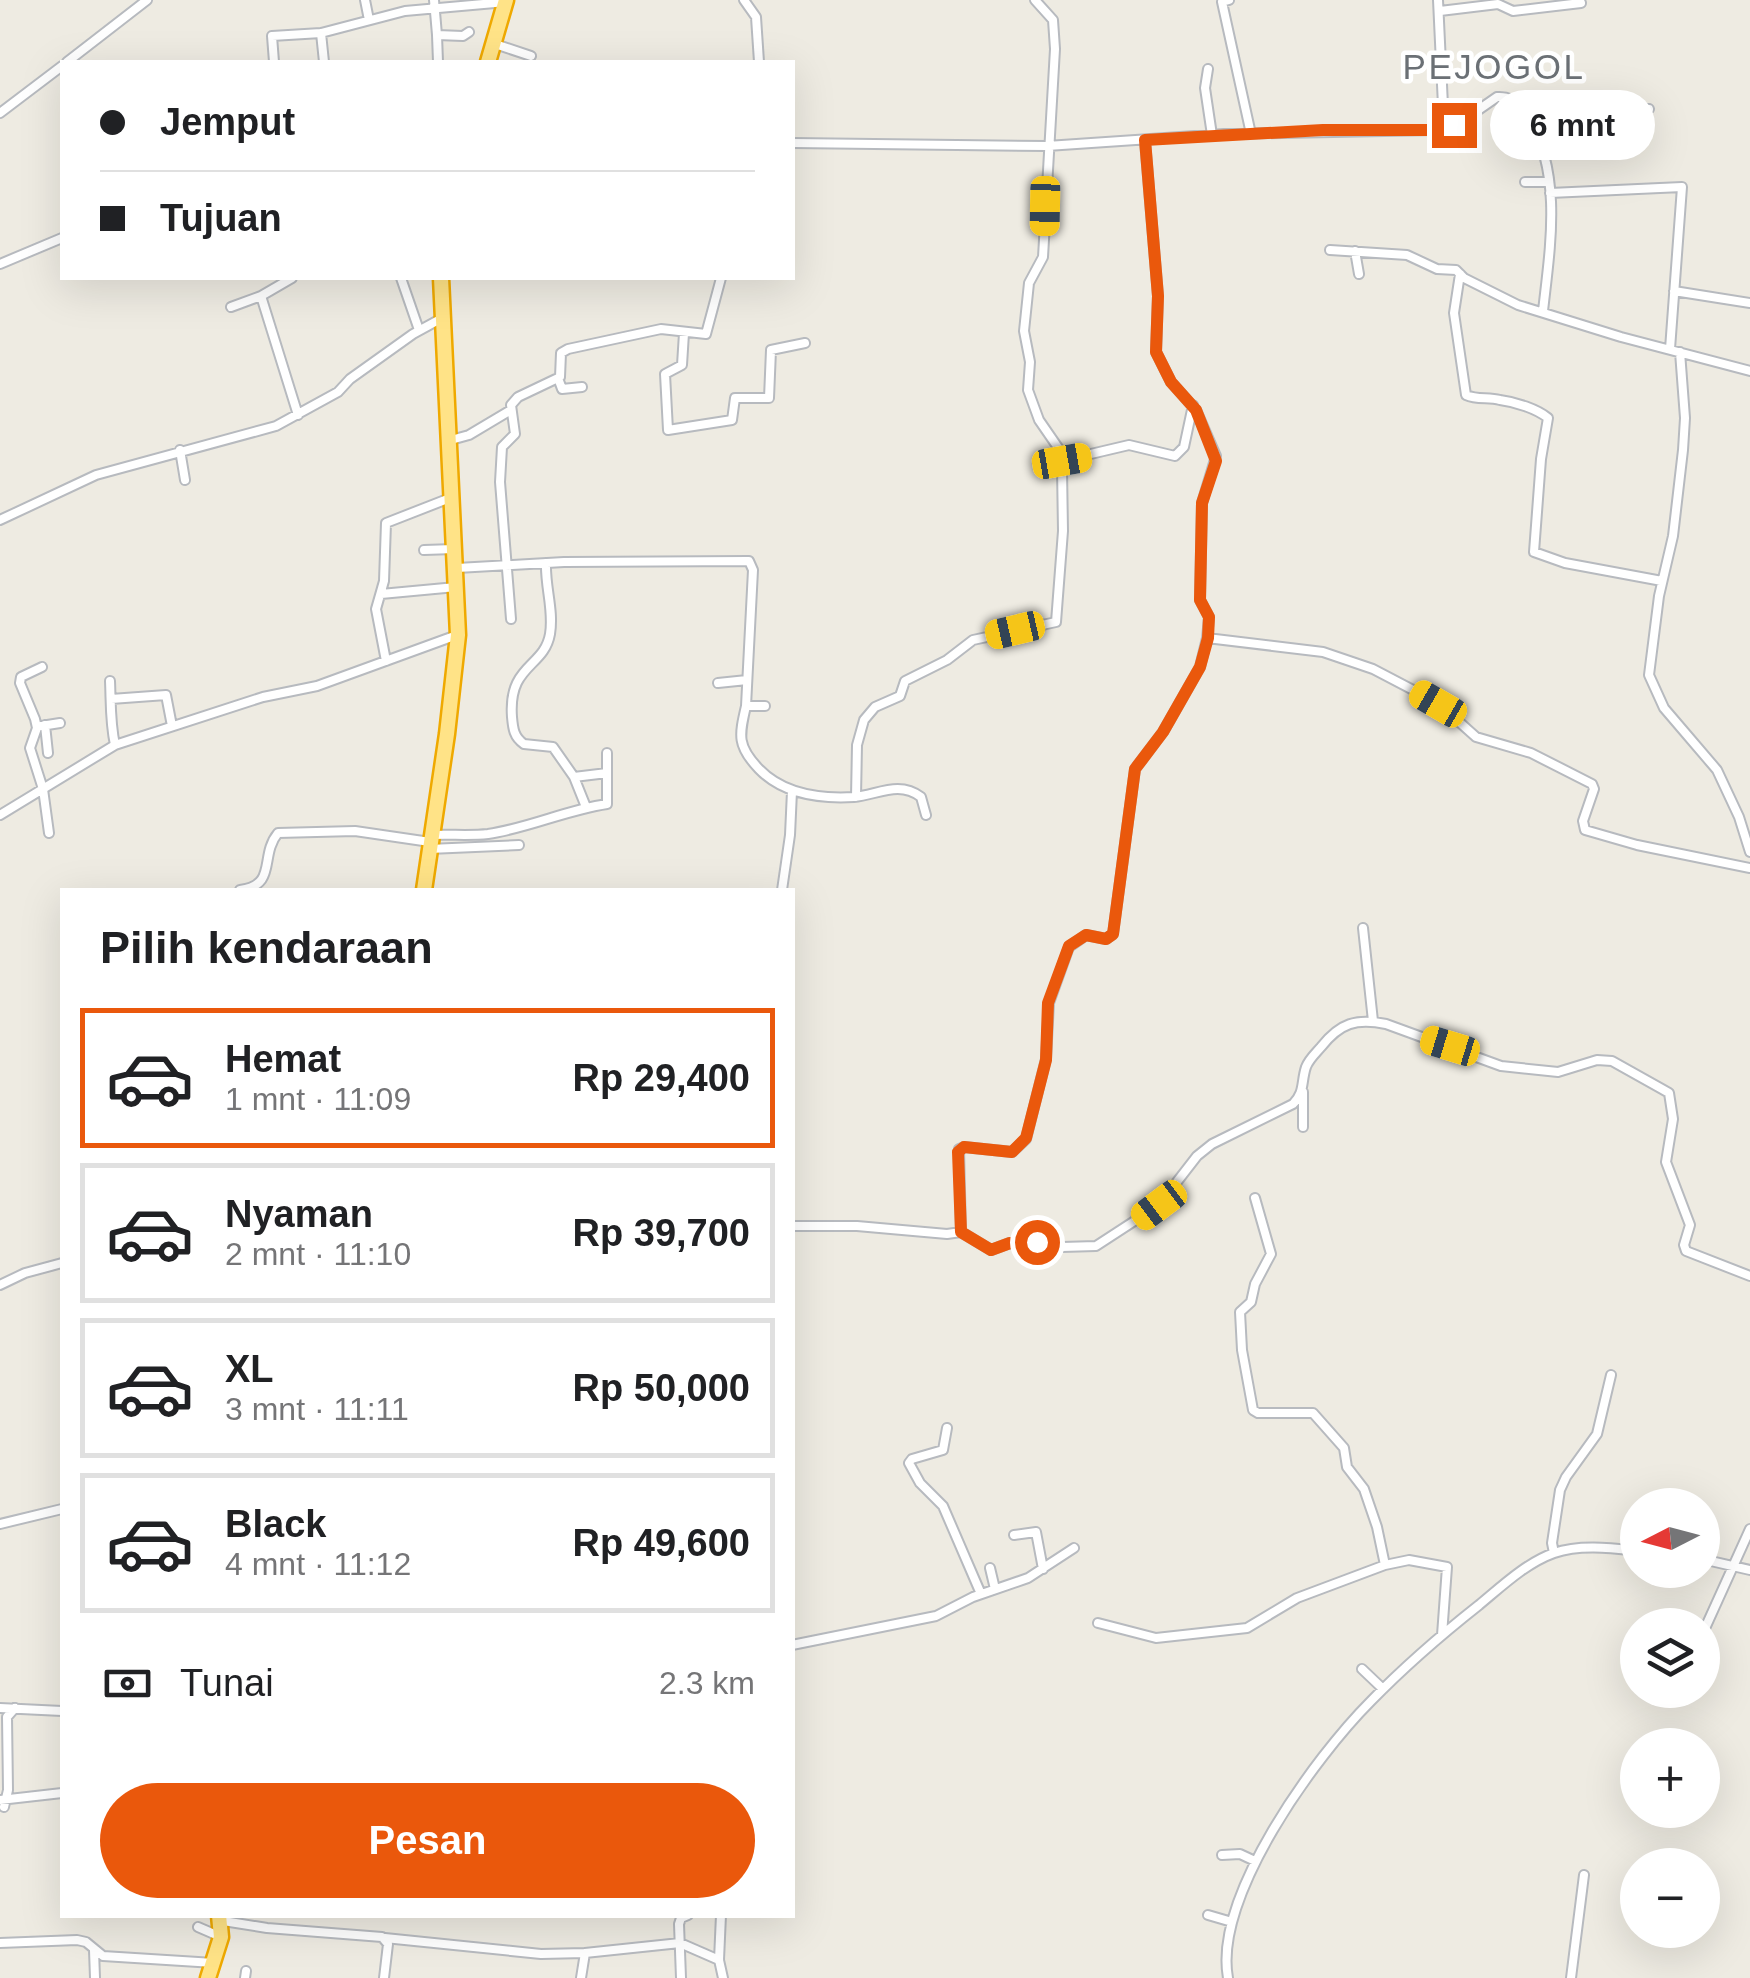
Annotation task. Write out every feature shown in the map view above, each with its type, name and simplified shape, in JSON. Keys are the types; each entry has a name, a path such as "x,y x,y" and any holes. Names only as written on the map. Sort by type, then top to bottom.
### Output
{"highway":[{"path":"489,60 506,1"},
{"path":"424,888 448,734 458,635 442,280"},
{"path":"208,1978 221,1937 218,1918"}],"street":[{"path":"70,60 147,0"},
{"path":"365,0 368,20"},
{"path":"744,0 756,18 759,60"},
{"path":"856,796 860,731 875,707 900,696 903,682 948,660 973,640 1055,623 1064,531 1062,461 1039,420 1028,390 1030,362 1024,331 1029,283 1043,257 1054,34 1053,20 1034,0"},
{"path":"1229,0 1222,2 1252,134"},
{"path":"1438,0 1444,128"},
{"path":"274,60 272,36 321,34 434,4 506,1"},
{"path":"434,4 438,60"},
{"path":"1440,10 1498,4 1512,11 1519,5 1581,4"},
{"path":"437,35 463,36 470,32"},
{"path":"321,34 324,60"},
{"path":"495,44 532,56"},
{"path":"0,113 60,68"},
{"path":"1208,69 1204,88 1212,135"},
{"path":"795,143 1047,146 1212,135 1444,128 1504,96 1520,105 1544,150 1550,193 1544,312"},
{"path":"1533,126 1648,108"},
{"path":"961,1232 959,1149 1012,1152 1026,1138 1046,1060 1048,1003 1053,984 1072,942 1086,935 1106,939 1113,934 1135,769 1163,732 1200,667 1208,638 1209,617 1200,600 1202,503 1216,458 1193,405 1171,382 1156,352 1158,296 1145,140"},
{"path":"1525,182 1549,182"},
{"path":"1550,193 1682,186 1670,350"},
{"path":"1536,210 1549,210"},
{"path":"0,264 60,239"},
{"path":"1330,250 1407,255 1434,268 1454,270 1518,305 1750,372"},
{"path":"1355,250 1359,274"},
{"path":"1460,274 1454,313 1466,395 1472,399 1499,399 1548,418 1534,551 1565,563 1662,581"},
{"path":"232,307 288,280"},
{"path":"402,280 420,330"},
{"path":"451,440 469,435 511,410 518,397 558,378 561,353 568,349 652,330 708,333 720,280"},
{"path":"1674,291 1750,302"},
{"path":"260,296 298,415"},
{"path":"0,520 96,475 276,426 338,392 420,330 444,318"},
{"path":"684,333 682,365 665,374 668,430 732,420 736,398 768,398 772,350 804,343"},
{"path":"1680,352 1684,434 1673,536 1662,581 1650,675 1664,708 1718,770 1750,852"},
{"path":"558,378 562,389 582,387"},
{"path":"1062,461 1129,445 1175,456 1184,447 1193,405"},
{"path":"511,410 515,436 502,445 500,466 511,619"},
{"path":"180,450 185,480"},
{"path":"386,661 376,609 388,521 454,497"},
{"path":"424,550 456,549"},
{"path":"458,568 749,561 754,570 746,706 741,727 745,756 792,791 856,796 883,789 912,791 921,797 926,815"},
{"path":"546,563 550,637 514,685 512,720 521,743 553,747 574,777 586,808"},
{"path":"381,594 458,587"},
{"path":"0,814 116,744 263,697 317,686 458,635"},
{"path":"1208,638 1323,652 1373,669 1438,704 1476,737 1531,753 1592,784 1594,789 1583,821 1586,830 1750,868"},
{"path":"42,666 20,683 41,726 48,753"},
{"path":"718,683 747,680"},
{"path":"110,681 110,720 116,744"},
{"path":"111,698 164,694 172,726"},
{"path":"746,706 765,706"},
{"path":"41,726 60,723"},
{"path":"41,726 30,748 43,789 49,833"},
{"path":"430,842 488,834 608,804 607,754"},
{"path":"574,777 606,773"},
{"path":"782,888 792,791"},
{"path":"249,888 262,880 268,853 278,833 355,831 500,849 518,846"},
{"path":"1364,928 1373,1022"},
{"path":"1303,1127 1302,1092 1309,1061 1333,1032 1348,1023 1373,1022 1501,1066 1558,1072 1598,1060 1612,1061 1668,1093 1673,1120 1666,1162 1690,1225 1686,1251 1750,1276"},
{"path":"795,1226 961,1232 991,1250 1010,1243 1096,1246 1159,1205 1212,1144 1277,1115 1302,1092"},
{"path":"1255,1198 1271,1254 1255,1284 1252,1299 1240,1312 1244,1371 1253,1410 1312,1412 1327,1427 1344,1448 1347,1467 1372,1507 1385,1565"},
{"path":"0,1286 25,1273 60,1263"},
{"path":"1554,1553 1560,1490 1596,1434 1612,1375"},
{"path":"947,1428 943,1450 909,1463 920,1482 944,1506 981,1594"},
{"path":"0,1524 60,1509"},
{"path":"1714,1608 1750,1529"},
{"path":"1014,1535 1036,1532 1043,1568"},
{"path":"795,1644 928,1618 1028,1578 1074,1548"},
{"path":"1228,1978 1225,1944 1255,1860 1306,1782 1383,1689 1512,1578 1554,1553 1570,1548 1620,1550"},
{"path":"1098,1623 1156,1638 1247,1628 1298,1598 1385,1565 1409,1560 1446,1566 1442,1635"},
{"path":"1720,1562 1750,1570"},
{"path":"990,1568 995,1589"},
{"path":"1362,1670 1383,1689"},
{"path":"0,1708 60,1711"},
{"path":"15,1708 3,1730 4,1802 60,1793"},
{"path":"1222,1855 1240,1854 1255,1860"},
{"path":"1571,1978 1584,1875"},
{"path":"1208,1915 1232,1922"},
{"path":"222,1918 267,1928 542,1954 680,1943 719,1960"},
{"path":"681,1978 679,1922 684,1918"},
{"path":"721,1918 722,1978"},
{"path":"198,1927 221,1937"},
{"path":"384,1978 388,1950 385,1938"},
{"path":"0,1942 77,1940 103,1956 214,1962"},
{"path":"94,1950 95,1978"},
{"path":"581,1978 585,1952"}],"district":[{"name":"PEJOGOL","path":"1494,66"}],"route":[{"path":"1037,1242 1010,1243 991,1250 961,1232 958,1152 964,1147 1012,1152 1026,1138 1046,1060 1048,1003 1053,984 1072,942 1086,935 1106,939 1113,934 1135,769 1163,732 1200,667 1208,638 1209,617 1200,603 1202,503 1216,456 1196,410 1171,382 1156,352 1158,296 1145,140 1323,130 1435,130 1454,125"}]}
